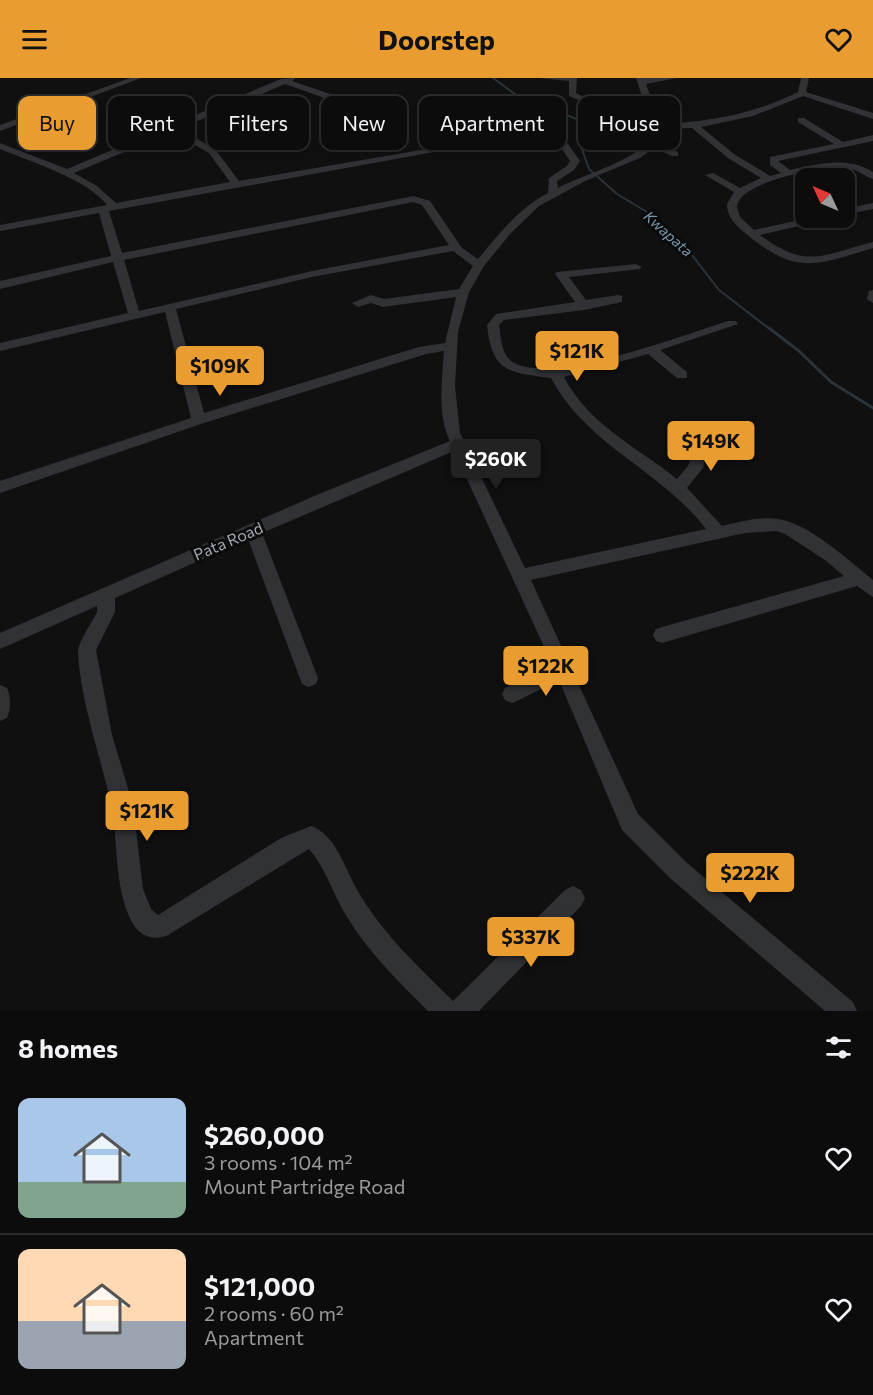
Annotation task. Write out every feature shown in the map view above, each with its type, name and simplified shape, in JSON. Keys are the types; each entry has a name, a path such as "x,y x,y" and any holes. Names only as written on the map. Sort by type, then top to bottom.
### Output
{"street":[{"path":"0,128 137,78"},
{"path":"544,78 573,78 572,94 578,98"},
{"path":"644,96 640,80 673,78"},
{"path":"802,93 805,78"},
{"path":"195,118 288,80 328,96"},
{"path":"680,126 767,110 802,93 873,116"},
{"path":"801,120 842,144"},
{"path":"694,125 731,156 769,180"},
{"path":"789,174 773,163 773,159 873,138"},
{"path":"195,141 212,151 236,184"},
{"path":"0,146 99,192 108,207 116,258 135,317"},
{"path":"553,193 552,180 571,168 575,161 566,149"},
{"path":"64,174 120,150"},
{"path":"0,228 236,184 438,150"},
{"path":"645,150 637,156 553,193 522,216 479,265 463,292 450,346 448,386 453,433 563,668 630,822 679,871 844,1011"},
{"path":"666,150 675,154"},
{"path":"873,176 861,168 841,164 789,174 746,186 732,199 733,214 753,233 784,255 801,261 873,245"},
{"path":"710,175 738,191"},
{"path":"0,285 116,258 414,199 426,203 455,247 479,265"},
{"path":"855,210 873,206"},
{"path":"753,233 795,224"},
{"path":"0,347 312,274 455,247"},
{"path":"584,306 561,274 636,267"},
{"path":"358,303 371,299 383,303 463,292"},
{"path":"873,294 873,299"},
{"path":"618,299 500,317 494,322 495,347 501,361 514,368 556,374 732,324"},
{"path":"170,309 199,420"},
{"path":"0,487 199,420 424,350 450,346"},
{"path":"650,349 682,375"},
{"path":"556,374 565,393 603,435 678,488 718,533"},
{"path":"678,488 695,468 704,433"},
{"name":"Pata Road","path":"0,641 457,444"},
{"path":"519,576 718,533 777,525 808,539 873,590"},
{"path":"253,530 309,678"},
{"path":"662,636 858,579"},
{"path":"106,594 106,612 87,650 102,735 122,805 132,889 142,917 149,926 160,927 289,846 311,837 332,865 364,925 405,972 446,1011"},
{"path":"512,694 563,668"},
{"path":"0,694 0,712"},
{"path":"461,1011 505,963 573,898"}],"waterway":[{"name":"Kwapata","path":"493,78 519,97 595,126 578,138 589,169 617,194 647,212 685,246 719,290 771,330"},
{"name":"Kwapata","path":"769,328 799,351 831,382 873,408"}]}
